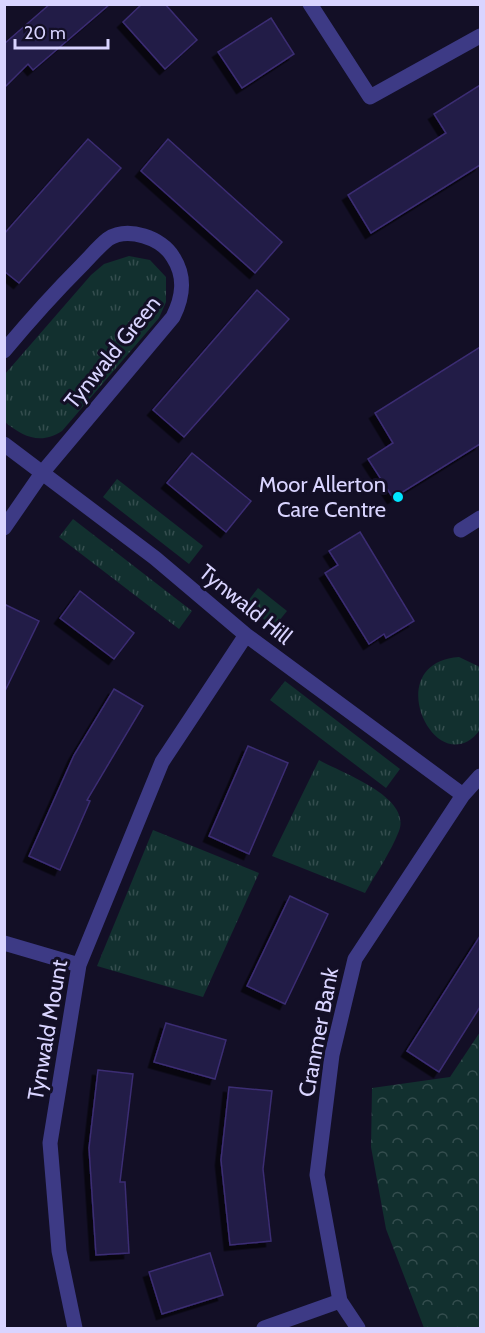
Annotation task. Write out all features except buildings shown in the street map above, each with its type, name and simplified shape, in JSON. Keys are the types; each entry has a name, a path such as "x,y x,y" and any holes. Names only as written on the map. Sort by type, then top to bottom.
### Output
{"street":[{"path":"310,4 370,97 480,36"},
{"name":"Tynwald Green","path":"4,351 49,298 110,238 127,234 144,235 159,242 172,254 180,268 181,294 172,317 42,473 4,528"},
{"name":"Tynwald Hill","path":"4,444 154,558 246,634 463,795"},
{"path":"461,530 480,518"},
{"name":"Tynwald Mount","path":"75,1329 59,1251 50,1143 79,965 162,762 246,634"},
{"name":"Cranmer Bank","path":"358,1329 340,1301 317,1175 334,1044 355,959 463,795 480,776"},
{"path":"4,943 79,965"},
{"path":"264,1329 340,1301"}],"green space":[{"path":"129,256 150,260 166,277 166,302 159,318 62,431 47,438 32,437 19,432 5,422 5,374 91,275 104,264"},
{"path":"117,479 203,546 189,564 103,497"},
{"path":"73,519 192,611 179,629 59,537"},
{"path":"258,588 287,611 274,627 245,605"},
{"path":"459,657 480,667 480,730 463,743 447,743 433,733 423,717 418,698 422,679 435,664"},
{"path":"285,681 400,769 386,788 270,700"},
{"path":"319,760 358,779 385,797 395,807 400,819 396,839 365,893 272,856"},
{"path":"153,830 259,873 203,997 97,966"},
{"path":"480,1032 480,1328 424,1328 386,1229 371,1147 372,1088 450,1077"}],"place":[{"name":"Moor Allerton Care Centre","path":"398,497"}]}
